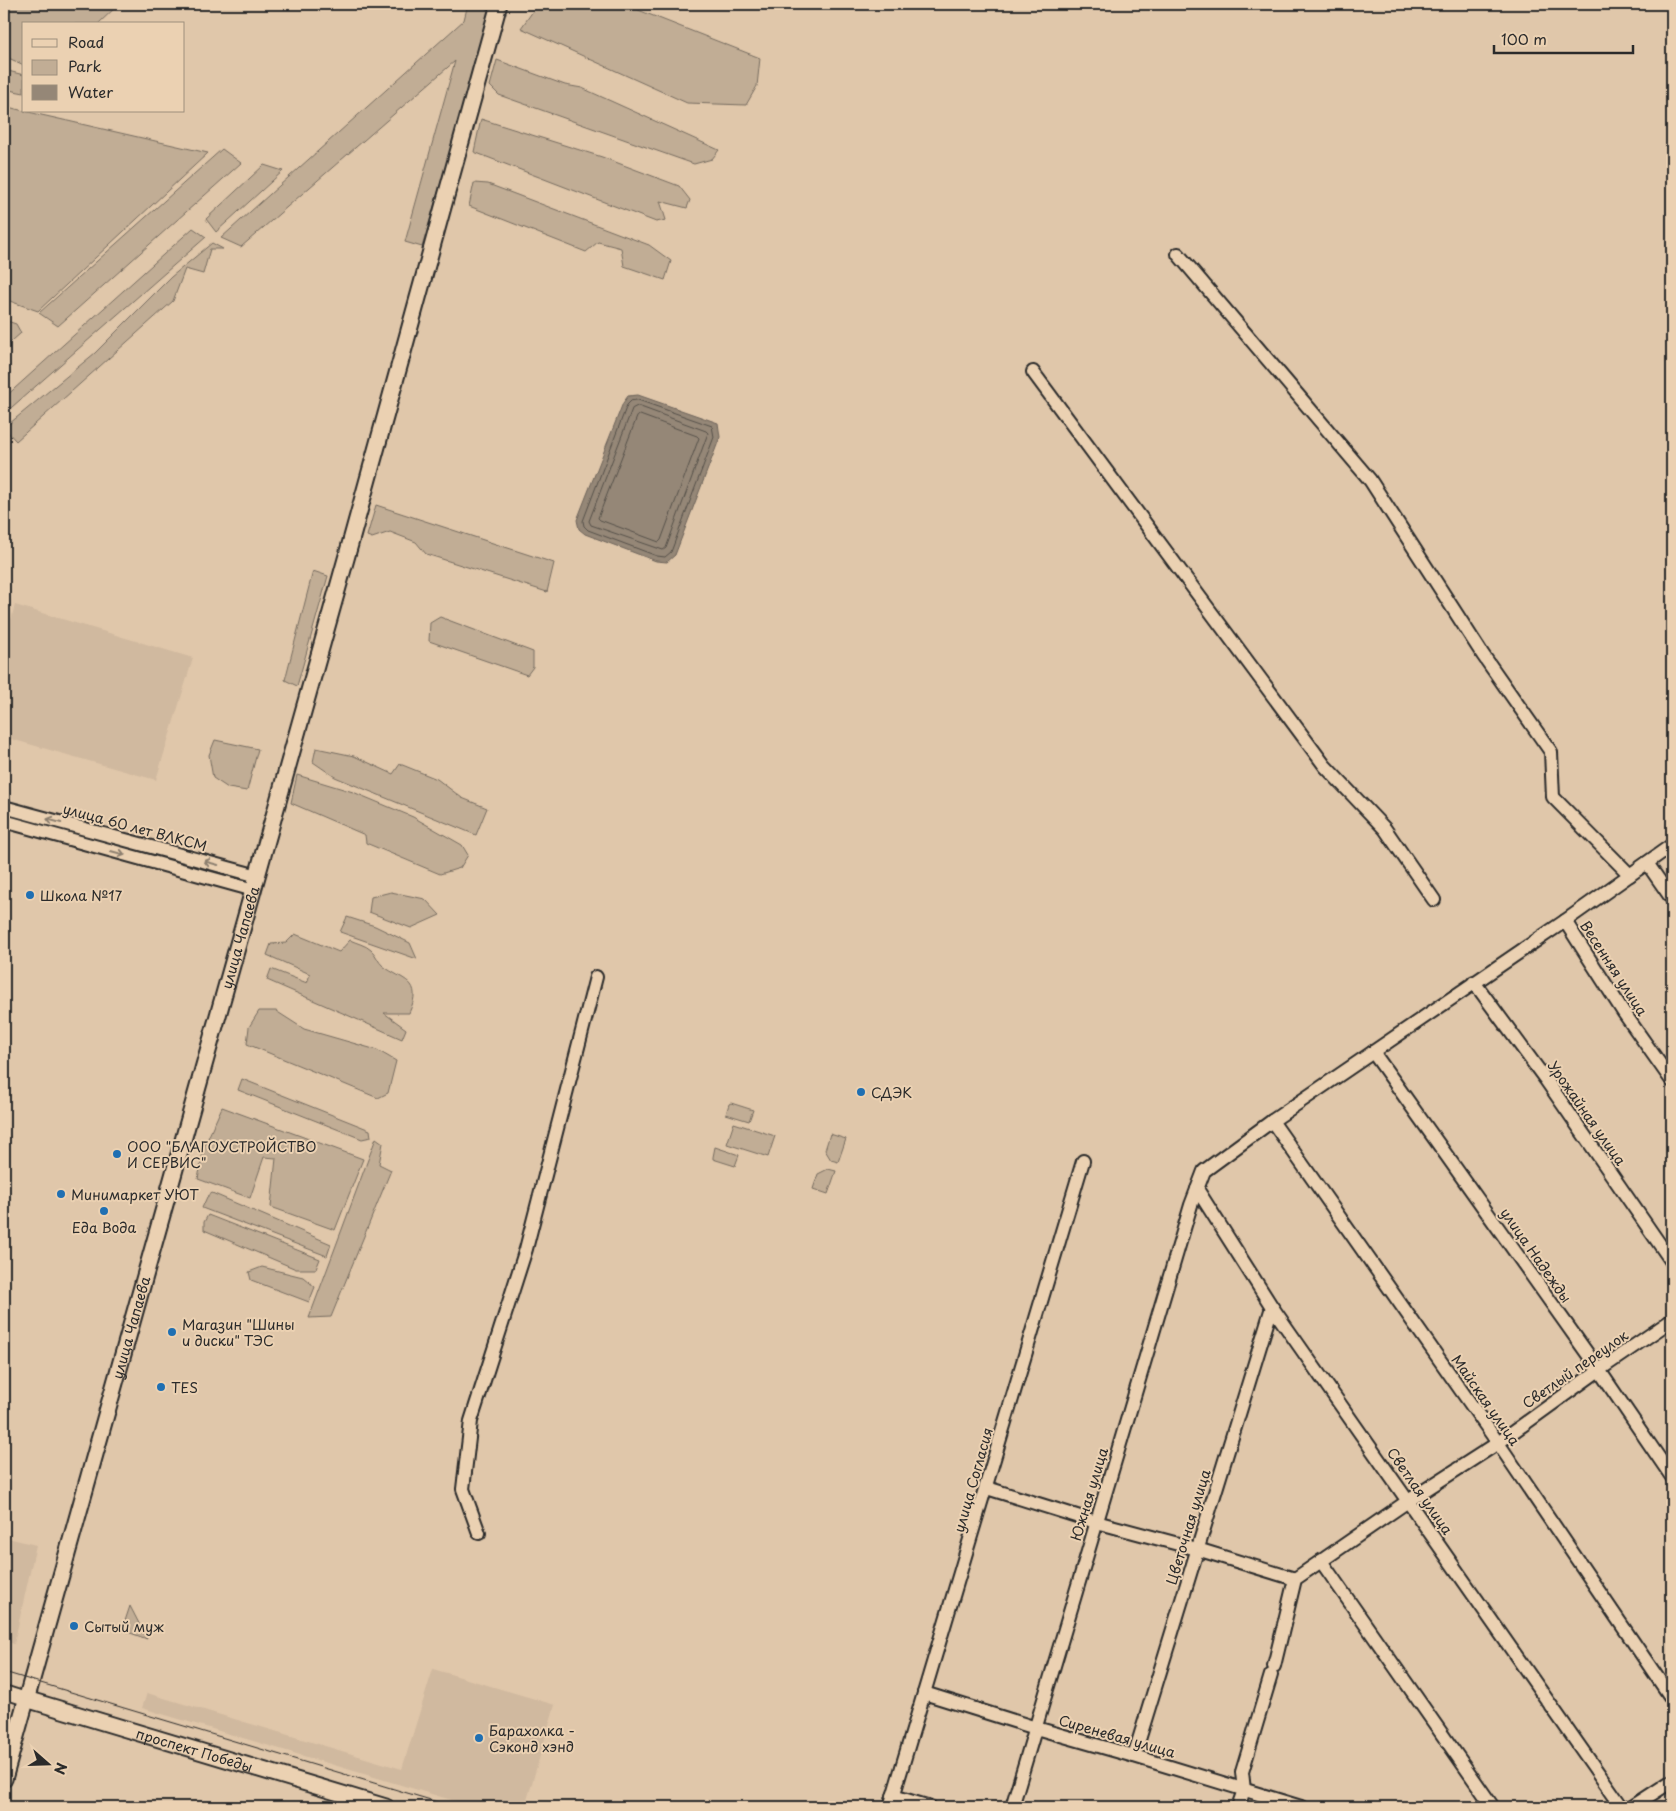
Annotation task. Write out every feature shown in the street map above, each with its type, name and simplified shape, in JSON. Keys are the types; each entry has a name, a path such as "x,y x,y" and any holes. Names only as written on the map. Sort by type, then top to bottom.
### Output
{"main road":[{"name":"улица Чапаева","path":"4,1779 256,883 499,4"},
{"name":"проспект Победы","path":"26,1699 386,1807"}],"street":[{"path":"1178,254 1370,480 1483,655 1551,752 1553,797 1630,875"},
{"path":"1033,372 1325,766 1385,829 1434,900"},
{"name":"улица 60 лет ВЛКСМ","path":"4,807 256,883"},
{"name":"улица 60 лет ВЛКСМ","path":"4,821 256,883"},
{"name":"Южная улица","path":"1012,1807 1191,1206 1204,1171 1272,1121 1565,921 1672,845"},
{"path":"1647,863 1672,899"},
{"name":"Весенняя улица","path":"1565,921 1624,1013 1672,1081"},
{"path":"479,1533 463,1489 471,1421 526,1250 596,977"},
{"name":"Урожайная улица","path":"1474,982 1546,1080 1672,1262"},
{"name":"улица Надежды","path":"1372,1052 1599,1370 1672,1477"},
{"name":"Майская улица","path":"1272,1121 1498,1443 1672,1699"},
{"name":"улица Согласия","path":"891,1801 987,1488 1083,1161"},
{"name":"Светлая улица","path":"1197,1189 1272,1308 1622,1807"},
{"name":"Цветочная улица","path":"1134,1756 1272,1308"},
{"name":"Светлый переулок","path":"1295,1579 1408,1500 1498,1443 1672,1320"},
{"path":"987,1488 1096,1522 1197,1549 1295,1579 1272,1670 1242,1772 1244,1790 1238,1807"},
{"path":"1321,1561 1493,1807"},
{"name":"проспект Победы","path":"4,1692 26,1699"},
{"name":"Сиреневая улица","path":"924,1693 1302,1807"},
{"path":"1632,1807 1672,1781"},
{"path":"891,1801 930,1807"}],"shaded area":[{"path":"15,605 193,658 156,780 4,737 4,645"},
{"path":"4,1537 36,1545 14,1644 4,1641"},
{"name":"Барахолка - Сэконд хэнд","path":"433,1669 555,1705 525,1807 475,1807 142,1708 147,1693 402,1769"}],"green space":[{"path":"4,4 119,4 100,22 22,22 22,64 4,56"},
{"path":"468,4 485,4 491,12 422,247 405,242 455,61 241,247 221,238 464,20"},
{"path":"538,4 623,4 760,58 757,86 746,105 687,103 521,28"},
{"path":"497,60 565,85 582,88 719,150 712,159 694,164 499,95 490,86"},
{"path":"4,70 22,74 22,93 4,89"},
{"path":"4,106 22,112 208,153 38,311 4,299"},
{"path":"481,119 602,157 679,186 690,200 687,208 660,201 666,220 656,222 474,152"},
{"path":"222,149 241,163 58,326 39,313"},
{"path":"264,165 283,171 216,232 206,219"},
{"path":"474,183 488,184 649,245 671,261 665,280 624,266 621,248 598,242 586,252 469,206"},
{"path":"193,228 206,237 4,414 4,398"},
{"path":"212,243 223,249 210,249 203,274 185,269 173,301 16,441 4,428 95,353 171,277"},
{"path":"4,320 16,324 21,333 4,348"},
{"path":"376,505 554,563 547,592 426,554 416,542 390,532 372,538 367,536"},
{"path":"313,571 328,576 297,686 285,680"},
{"path":"440,617 533,652 533,667 527,675 429,641 430,623"},
{"path":"215,740 258,749 247,791 228,788 213,778 209,755"},
{"path":"316,748 354,756 393,774 400,764 437,779 462,798 487,808 476,835 335,777 313,762"},
{"path":"297,775 353,792 413,817 462,845 468,855 460,868 440,874 366,843 365,835 291,803"},
{"path":"391,892 425,899 440,915 411,928 369,912 371,897"},
{"path":"347,917 375,926 410,943 417,959 340,932"},
{"path":"295,934 339,952 350,940 364,945 373,952 383,966 409,983 413,988 414,994 409,1013 384,1013 406,1029 402,1039 267,980 271,969 307,983 310,974 267,955 271,944 286,943"},
{"path":"259,1011 276,1011 304,1029 377,1050 396,1061 388,1093 378,1098 247,1044 249,1027"},
{"path":"242,1079 370,1130 371,1137 362,1139 238,1090"},
{"path":"731,1103 753,1110 749,1121 726,1114"},
{"path":"222,1107 363,1159 335,1230 271,1207 276,1158 264,1157 250,1198 198,1179 204,1147"},
{"path":"734,1123 775,1136 768,1157 727,1144"},
{"path":"830,1134 846,1139 838,1162 831,1160 825,1150"},
{"path":"376,1138 383,1143 379,1164 391,1170 331,1317 309,1318"},
{"path":"715,1147 739,1155 735,1166 713,1159"},
{"path":"828,1169 836,1171 828,1194 813,1189 818,1174"},
{"path":"212,1193 331,1244 327,1256 202,1208 207,1197"},
{"path":"208,1215 320,1259 316,1269 296,1269 204,1230 204,1222"},
{"path":"262,1267 303,1277 315,1287 309,1302 251,1280 249,1272"},
{"path":"130,1606 147,1639 122,1630"}],"water":[{"path":"638,395 718,423 720,437 675,555 667,562 656,561 585,534 579,529 577,520 623,403 628,396"}],"tram line":[{"path":"4,1672 454,1807"}],"place":[{"name":"Школа №17","path":"30,895"},
{"name":"СДЭК","path":"861,1092"},
{"name":"ООО \"БЛАГОУСТРОЙСТВО И СЕРВИС\"","path":"117,1154"},
{"name":"Минимаркет УЮТ","path":"61,1194"},
{"name":"Еда Вода","path":"104,1211"},
{"name":"Магазин \"Шины и диски\" ТЭС","path":"172,1332"},
{"name":"TES","path":"161,1387"},
{"name":"Сытый муж","path":"74,1626"},
{"name":"Барахолка - Сэконд хэнд","path":"479,1738"}]}
